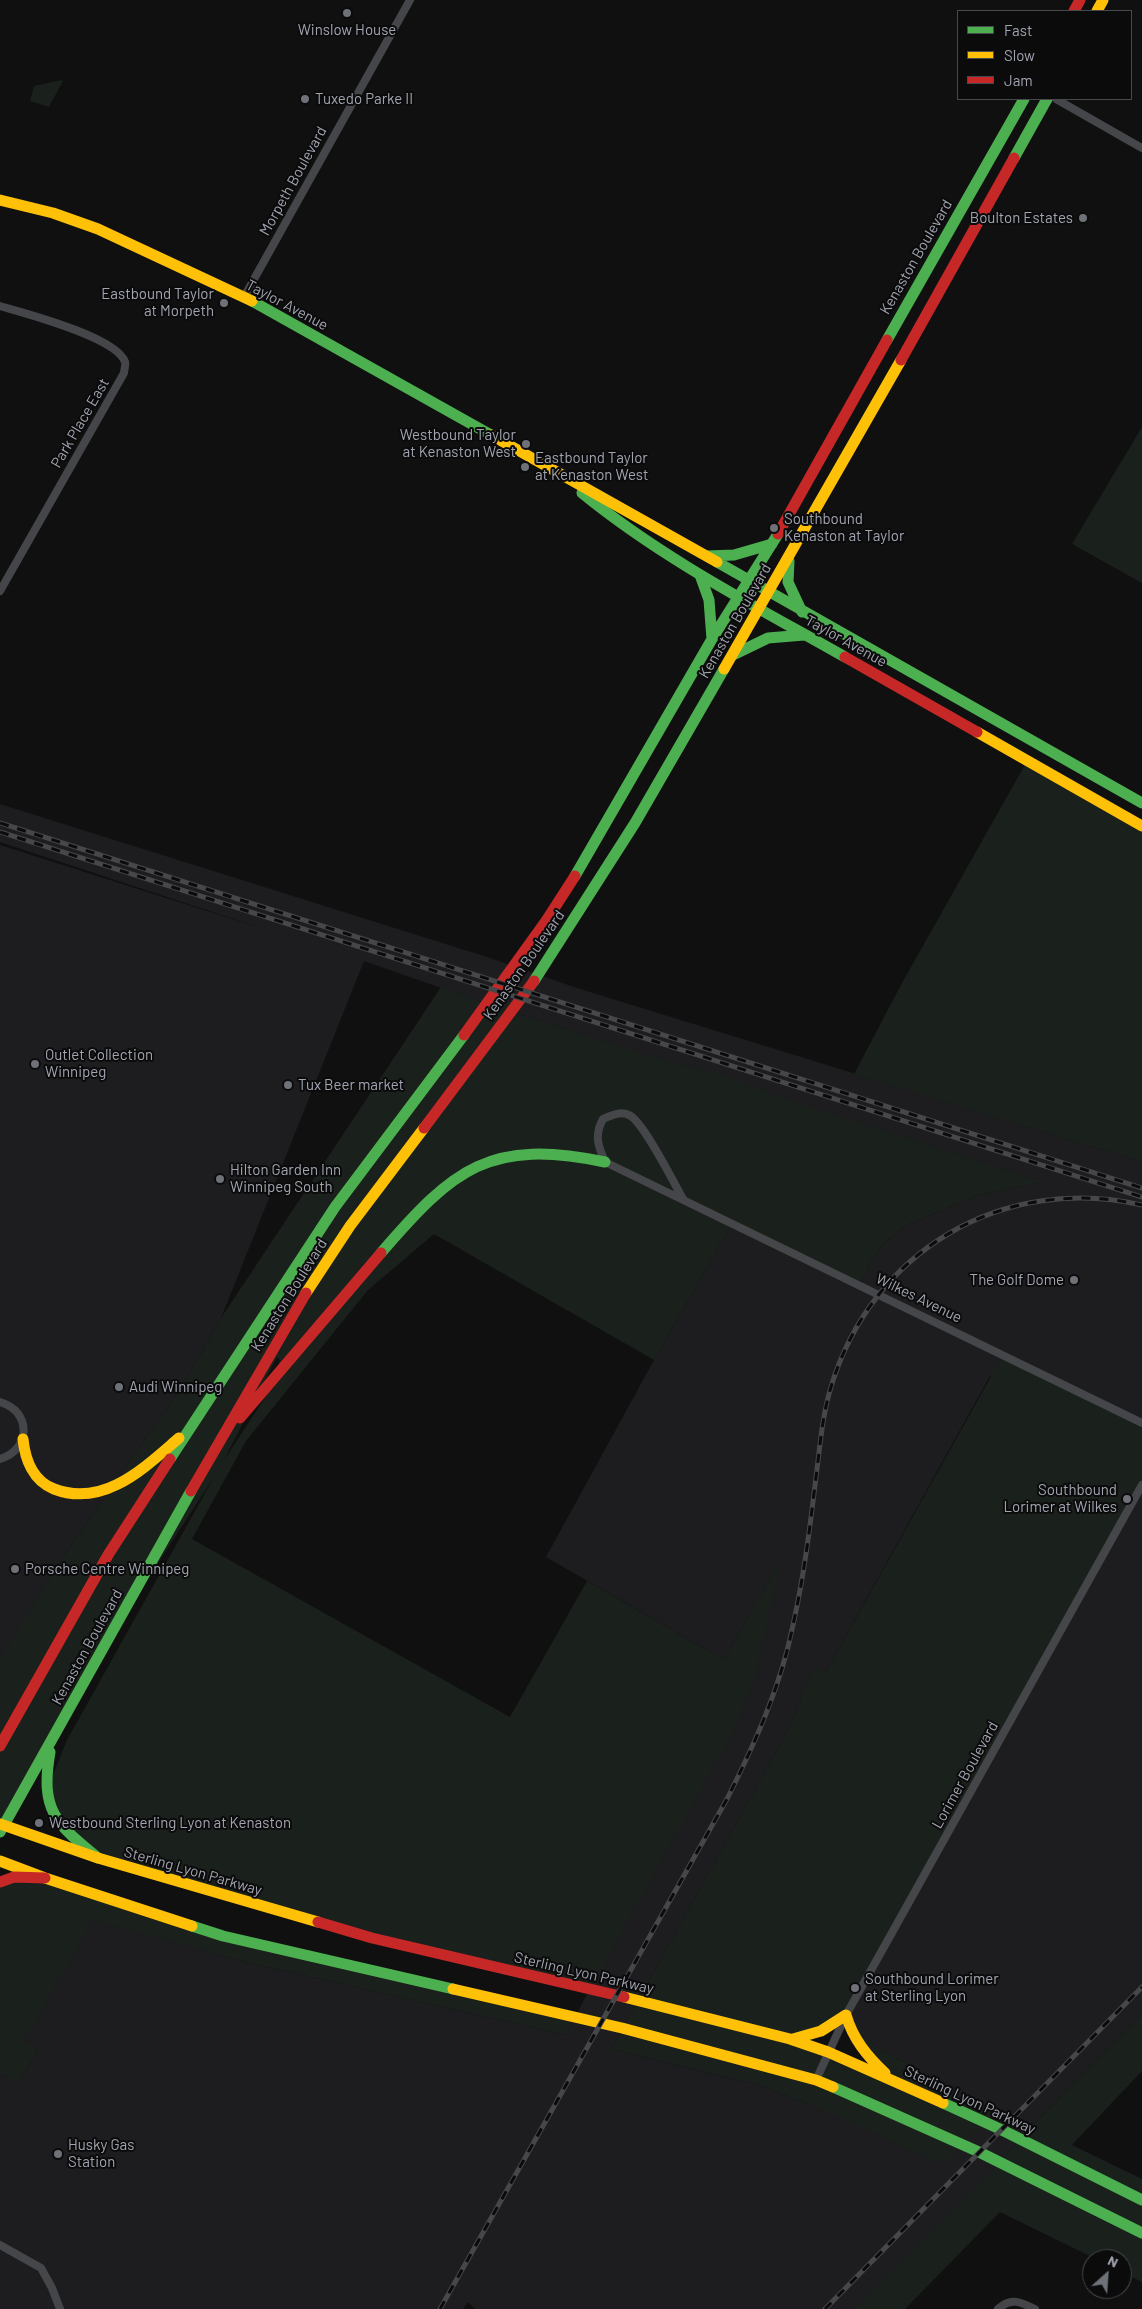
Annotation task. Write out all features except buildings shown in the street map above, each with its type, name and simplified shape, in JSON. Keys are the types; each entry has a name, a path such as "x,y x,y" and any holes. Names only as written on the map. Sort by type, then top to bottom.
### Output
{"main road":[{"name":"Kenaston Boulevard","path":"0,1746 108,1555 335,1207 546,921 623,794 712,639 772,544 1023,100"},
{"name":"Kenaston Boulevard","path":"1,1827 53,1738 207,1462 293,1314 350,1226 511,1012 569,930 635,823 790,556 976,229 1046,100"},
{"name":"Taylor Avenue","path":"0,200 53,213 98,229 244,298 547,466 707,556 748,582 1142,803"},
{"name":"Taylor Avenue","path":"547,466 650,546 1142,826"},
{"path":"707,556 734,556 772,544"},
{"path":"790,556 787,572 788,582 802,612"},
{"path":"700,575 709,600 712,639"},
{"path":"733,655 748,645 767,638 783,635 804,635"},
{"path":"207,1462 266,1384 406,1224 435,1196 467,1172 492,1159 517,1153 562,1153 605,1162"},
{"path":"23,1439 24,1454 43,1484 62,1494 83,1496 114,1487 143,1468 188,1430"},
{"path":"0,1740 9,1731"},
{"path":"53,1738 46,1769 48,1805 57,1822 68,1834 98,1858"},
{"name":"Sterling Lyon Parkway","path":"1,1827 98,1858 372,1938 790,2039 828,2052 1002,2130 1142,2200"},
{"path":"0,1861 45,1878 223,1936 622,2028 816,2080 980,2152 1142,2233"},
{"path":"0,1882 14,1877 45,1878"},
{"path":"790,2039 807,2038 832,2026 846,2015 849,2030 856,2043 873,2063 894,2081"}],"street":[{"name":"Morpeth Boulevard","path":"244,298 410,0"},
{"path":"1058,100 1142,148"},
{"name":"Park Place East","path":"0,306 70,326 116,351 125,362 124,373 0,591"},
{"path":"605,1162 597,1142 599,1126 603,1119 616,1113 630,1115 638,1120 683,1199"},
{"name":"Wilkes Avenue","path":"605,1162 1142,1423"},
{"path":"0,1402 11,1406 18,1413 22,1422 23,1439 17,1450 10,1456 0,1459"},
{"name":"Lorimer Boulevard","path":"816,2080 846,2015 1142,1485"},
{"path":"0,2245 41,2268 52,2288 60,2309"},
{"path":"998,2309 1010,2301 1035,2309"}],"shaded area":[{"path":"63,81 49,107 30,101 34,86"},
{"path":"1142,427 1142,583 1072,544"},
{"path":"1027,761 1142,826 1142,1162 854,1074 902,983"},
{"path":"0,804 487,957 580,989 1142,1162 1142,1423 990,1376 826,1672 813,1668 791,1725 611,2049 759,2085 809,2104 982,2121 995,2109 882,2051 863,2036 846,2015 1142,1485 1142,2014 1031,2127 990,2173 854,2309 475,2309 468,2302 463,2309 0,2309 0,2074 18,2084 38,2050 23,2041 93,1919 246,1962 566,2035 589,1990 780,1561 724,1660 546,1557 654,1360 732,1224 859,1285 879,1248 904,1226 979,1195 1043,1182 487,1004 364,961 221,1318 185,1382 60,1562 0,1659 0,845 273,932 0,842"},
{"path":"441,987 487,1004 670,1062 720,1074 786,1099 1044,1182 979,1195 904,1226 879,1248 859,1285 682,1198 732,1224 654,1360 434,1234 368,1290 246,1441 192,1539 510,1717 587,1581 724,1660 781,1559 755,1677 732,1733 589,1990 372,1938 98,1858 48,1805 52,1777 67,1740 214,1477 94,1662 0,1824 0,1658 60,1562 185,1382 221,1318","holes":["277,1357 280,1360 270,1390 224,1460"]},
{"path":"1003,1355 1142,1423 1142,1485 846,2015 863,2036 882,2051 995,2108 943,2164 809,2104 759,2085 611,2049 791,1725 813,1667 826,1672","holes":["846,2015 873,2063 892,2080 792,2039"]},
{"path":"45,1878 223,1936 575,2017 566,2035 246,1962 93,1920 24,2041 38,2050 18,2084 0,2074 0,1882"},
{"path":"1142,2014 1142,2071 1072,2145 1142,2179 1142,2282 1132,2277 1132,2249 1082,2249 1082,2252 1000,2212 905,2309 854,2309 990,2173 1031,2127"}],"railway":[{"path":"0,823 1142,1188"},
{"path":"0,832 1142,1197"},
{"path":"440,2309 727,1799 757,1735 782,1670 797,1607 804,1570 825,1409 831,1387 850,1339 877,1296 911,1261 950,1233 993,1213 1041,1201 1090,1198 1142,1205"},
{"path":"825,2309 1142,1987"}],"traffic: fast":[{"path":"887,340 1023,100"},
{"path":"1014,158 1046,100"},
{"path":"252,301 491,435"},
{"path":"582,493 613,517 710,581 845,657"},
{"path":"575,876 712,639 778,534"},
{"path":"707,556 734,555 772,544"},
{"path":"789,561 788,582 802,612"},
{"path":"717,562 1142,803"},
{"path":"700,575 709,600 712,639"},
{"path":"735,654 768,638 804,635"},
{"path":"534,981 635,823 724,669"},
{"path":"170,1459 335,1207 464,1035"},
{"path":"381,1253 431,1200 454,1181 477,1167 503,1158 532,1154 565,1156 605,1162"},
{"path":"0,1832 191,1491"},
{"path":"50,1752 47,1788 49,1802 54,1814 71,1835 98,1858"},
{"path":"192,1926 223,1936 453,1989"},
{"path":"833,2087 979,2152 1142,2233"},
{"path":"943,2103 1002,2130 1142,2200"}],"traffic: slow":[{"path":"1098,10 1103,0"},
{"path":"0,200 53,213 98,229 252,301"},
{"path":"724,669 901,360"},
{"path":"491,435 717,562"},
{"path":"977,732 1142,826"},
{"path":"306,1293 350,1226 424,1128"},
{"path":"23,1439 28,1462 35,1475 41,1481 54,1489 72,1493 90,1493 122,1482 152,1461 179,1438"},
{"path":"0,1824 98,1858 318,1922"},
{"path":"0,1861 45,1878 192,1926"},
{"path":"453,1989 622,2028 816,2080 833,2087"},
{"path":"624,1997 790,2039 828,2052 943,2103"},
{"path":"793,2039 821,2031 846,2015 861,2047 885,2073"}],"traffic: jam":[{"path":"1075,10 1080,0"},
{"path":"901,360 1014,158"},
{"path":"778,534 887,340"},
{"path":"845,657 977,732"},
{"path":"464,1035 546,921 575,876"},
{"path":"424,1128 534,981"},
{"path":"240,1418 381,1253"},
{"path":"191,1491 306,1293"},
{"path":"0,1746 108,1555 170,1459"},
{"path":"0,1882 14,1877 45,1878"},
{"path":"318,1922 372,1938 624,1997"}],"place":[{"name":"Winslow House","path":"347,13"},
{"name":"Tuxedo Parke II","path":"305,99"},
{"name":"Boulton Estates","path":"1083,218"},
{"name":"Eastbound Taylor at Morpeth","path":"224,303"},
{"name":"Westbound Taylor at Kenaston West","path":"526,444"},
{"name":"Eastbound Taylor at Kenaston West","path":"525,467"},
{"name":"Southbound Kenaston at Taylor","path":"774,528"},
{"name":"Outlet Collection Winnipeg","path":"35,1064"},
{"name":"Tux Beer market","path":"288,1085"},
{"name":"Hilton Garden Inn Winnipeg South","path":"220,1179"},
{"name":"The Golf Dome","path":"1074,1280"},
{"name":"Audi Winnipeg","path":"119,1387"},
{"name":"Southbound Lorimer at Wilkes","path":"1127,1499"},
{"name":"Porsche Centre Winnipeg","path":"15,1569"},
{"name":"Westbound Sterling Lyon at Kenaston","path":"39,1823"},
{"name":"Southbound Lorimer at Sterling Lyon","path":"855,1988"},
{"name":"Husky Gas Station","path":"58,2154"}]}
